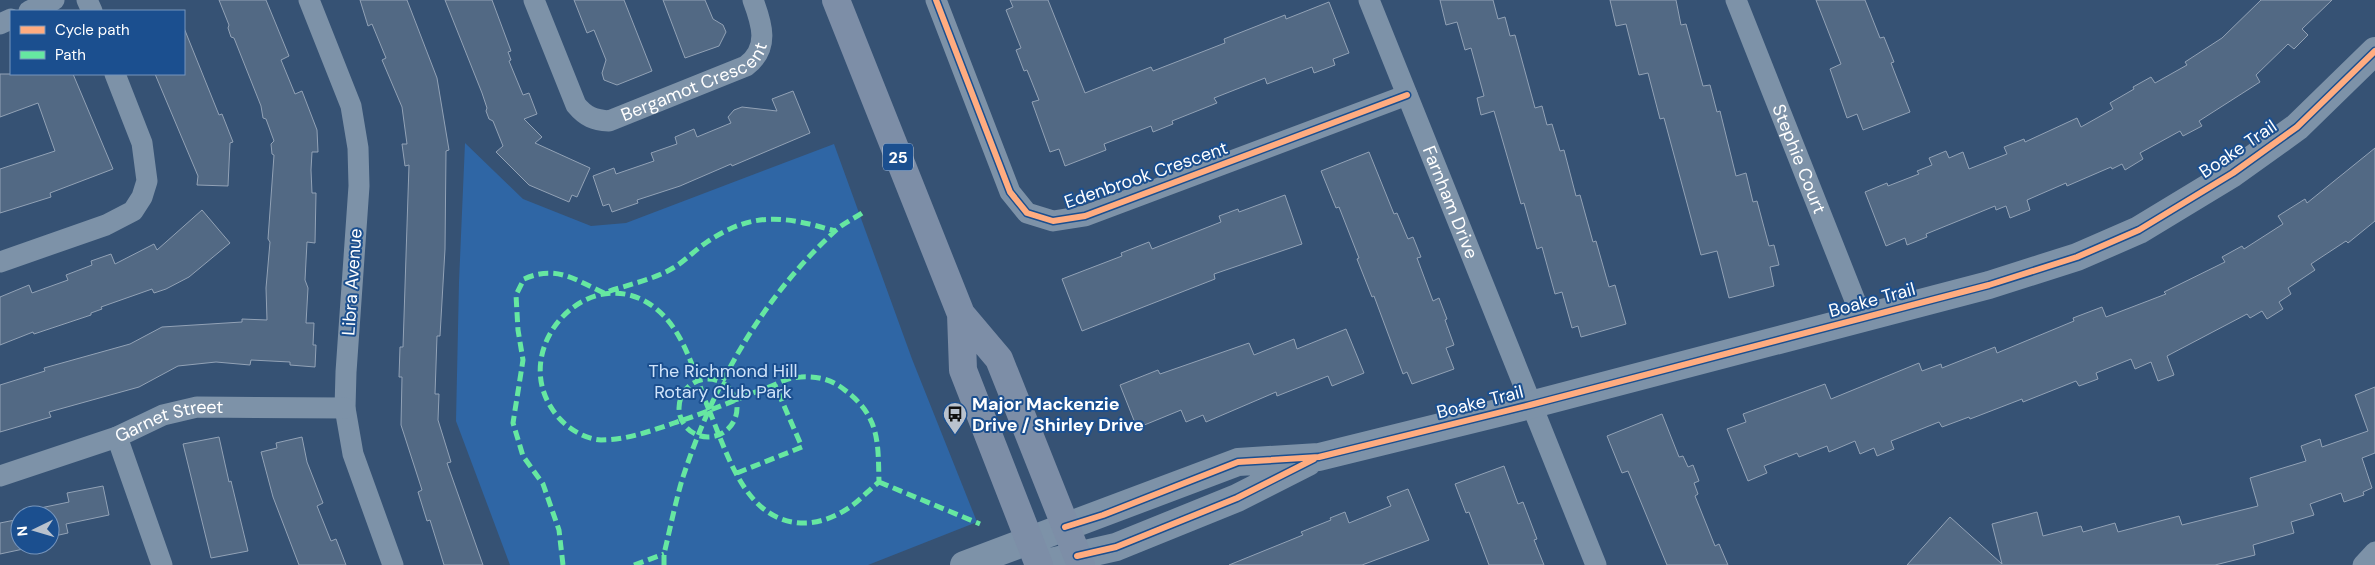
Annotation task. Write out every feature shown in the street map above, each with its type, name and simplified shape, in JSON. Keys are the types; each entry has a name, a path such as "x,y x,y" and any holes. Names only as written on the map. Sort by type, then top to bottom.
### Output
{"main road":[{"name":"25","path":"836,0 961,314 999,359 1055,563"},
{"name":"25","path":"961,314 963,370 1047,533 1055,563"}],"street":[{"path":"31,10 54,0"},
{"name":"Libra Avenue","path":"309,0 351,106 358,148 359,186 345,408 353,454 393,565"},
{"name":"Bergamot Crescent","path":"534,0 576,106 585,115 596,120 609,120 746,66 754,60 760,52 762,24 753,0"},
{"name":"Edenbrook Crescent","path":"936,0 1010,192 1027,213 1053,221 1085,216 1407,95"},
{"name":"Farnham Drive","path":"1369,0 1530,405 1596,565"},
{"name":"Stephie Court","path":"1736,0 1862,318"},
{"name":"Boake Trail","path":"964,565 1238,462 1319,457 1530,405 1998,282 2077,256 2138,230 2233,173 2297,127 2375,51"},
{"path":"0,262 106,225 133,210 142,197 147,181 142,143 115,75"},
{"name":"Garnet Street","path":"0,476 117,438 163,415 198,407 345,408"},
{"path":"117,438 162,565"},
{"name":"Boake Trail","path":"1055,563 1116,547 1237,498 1319,457"},
{"path":"2362,565 2375,552"}],"green space":[{"name":"The Richmond Hill Rotary Club Park","path":"465,143 523,199 591,226 626,223 834,144 912,359 977,522 868,565 510,565 456,421"}],"building":[{"path":"219,0 266,0 289,56 281,60 295,94 302,91 317,130 318,152 312,152 311,170 312,193 316,193 315,243 307,242 305,280 308,288 306,323 314,323 315,367 290,365 290,362 251,360 250,365 216,362 178,366 139,387 49,412 51,417 0,432 0,385 45,371 44,368 130,344 162,327 242,322 242,319 267,320 266,288 270,242 268,239 274,155 272,154 271,144 274,141 266,119 263,118 261,106 234,38 231,37 229,25"},
{"path":"360,0 407,0 437,78 449,150 446,151 445,249 440,336 437,336 435,394 439,394 438,420 451,462 447,463 483,565 444,565 430,520 427,521 418,492 422,490 401,425 402,377 399,377 400,347 403,347 409,165 405,166 402,144 407,144 402,107 382,60 386,58 372,24 368,26"},
{"path":"445,0 492,0 511,51 508,52 511,60 509,61 523,95 529,93 537,114 524,119 542,137 535,143 590,168 577,197 572,195 569,202 529,185 496,152 503,146 493,121 489,119 482,93"},
{"path":"574,0 624,0 652,71 617,85 604,80 602,73 606,60 594,30 587,33"},
{"path":"663,0 705,0 713,19 723,25 726,32 719,46 685,58"},
{"path":"1010,0 1048,0 1085,93 1151,67 1153,71 1225,43 1224,39 1285,15 1286,19 1329,2 1349,53 1333,59 1335,65 1314,73 1312,67 1267,84 1265,78 1214,98 1217,103 1172,121 1173,124 1153,132 1151,126 1104,144 1106,150 1065,166 1059,149 1050,152 1032,102 1039,100 1027,70 1024,71 1016,50 1021,48 1006,10 1013,7"},
{"path":"1440,0 1493,0 1498,19 1505,17 1510,36 1515,35 1535,108 1542,106 1547,125 1552,124 1560,151 1564,150 1576,196 1580,195 1593,242 1596,241 1609,287 1615,285 1626,324 1581,337 1578,326 1572,328 1562,292 1555,294 1542,247 1537,249 1524,203 1521,204 1494,111 1481,115 1477,98 1484,96 1471,48 1465,50 1457,22 1446,25"},
{"path":"1610,0 1676,0 1681,25 1686,24 1703,86 1710,85 1717,112 1720,111 1736,176 1746,173 1753,202 1757,201 1769,246 1774,245 1779,265 1770,267 1774,286 1729,298 1717,251 1701,255 1664,118 1660,119 1648,73 1639,75 1626,24 1616,26"},
{"path":"1816,0 1865,0 1880,38 1884,37 1894,62 1891,63 1910,112 1863,130 1857,114 1847,118 1830,69 1841,64"},
{"path":"2261,0 2332,0 2302,29 2308,35 2294,49 2288,44 2256,75 2260,82 2199,121 2202,126 2183,136 2180,131 2140,153 2143,159 2125,170 2122,164 2112,169 2111,167 2067,186 2066,183 2027,200 2030,210 2010,218 2006,206 1996,210 1995,206 1926,234 1927,237 1907,245 1905,238 1886,246 1865,192 1887,183 1888,186 1919,174 1917,171 1932,165 1929,158 1946,151 1949,158 1963,152 1969,169 2007,154 2004,147 2024,139 2025,142 2077,118 2081,127 2113,109 2110,103 2134,89 2133,87 2151,77 2155,83 2187,65 2185,62 2222,38"},
{"path":"185,30 219,115 222,114 233,142 230,143 228,186 197,185 198,176 155,75 185,75"},
{"path":"0,74 73,75 113,169 50,193 51,197 0,213 0,169 55,151 38,103 0,117"},
{"path":"793,91 810,133 732,166 731,164 680,186 637,200 638,203 612,212 609,204 603,206 593,176 614,168 616,174 654,161 651,153 677,144 675,137 694,129 697,137 731,123 728,117 734,110 742,107 777,111 772,99"},
{"path":"2375,148 2375,221 2348,243 2346,241 2311,264 2315,270 2288,288 2291,294 2279,302 2283,309 2267,319 2262,311 2250,318 2247,314 2167,356 2174,375 2158,381 2151,362 2135,369 2131,359 2096,373 2098,379 2079,386 2076,381 2023,402 2022,399 1970,419 1969,417 1942,427 1939,422 1891,441 1894,449 1877,456 1874,448 1860,454 1855,441 1829,452 1827,446 1799,457 1797,453 1764,466 1767,473 1748,481 1727,429 1746,422 1743,414 1825,384 1831,399 1919,363 1922,371 1941,364 1942,368 1995,347 1997,353 2074,321 2073,318 2102,307 2106,317 2166,294 2164,292 2225,262 2222,257 2242,246 2244,249 2283,224 2278,216 2305,199 2307,203"},
{"path":"1369,152 1394,214 1397,213 1408,239 1413,237 1421,257 1417,258 1433,301 1439,298 1454,345 1446,348 1454,369 1412,384 1407,372 1403,374 1374,296 1372,297 1357,259 1359,258 1339,207 1336,208 1321,171"},
{"path":"1285,195 1302,244 1214,274 1215,279 1082,331 1062,279 1122,256 1121,253 1149,242 1152,249 1221,222 1219,216 1238,209 1239,212"},
{"path":"202,210 230,243 189,277 166,289 154,293 152,289 101,307 102,309 91,313 91,315 34,334 33,332 0,345 0,297 29,285 32,293 68,280 66,275 92,265 91,261 111,254 115,264 154,244 157,250"},
{"path":"1346,329 1364,373 1332,386 1328,376 1277,396 1276,392 1206,422 1203,415 1186,422 1181,410 1137,428 1120,385 1158,370 1160,374 1249,343 1254,355 1294,339 1297,349"},
{"path":"2375,387 2375,453 2362,458 2372,488 2363,492 2364,495 2344,502 2341,493 2310,504 2314,515 2291,522 2294,533 2253,545 2255,555 2215,565 1907,565 1950,517 2002,564 1992,524 2037,512 2043,536 2081,526 2083,532 2115,523 2118,532 2179,516 2182,525 2258,506 2250,478 2306,461 2301,446 2320,439 2322,447 2368,431 2355,395"},
{"path":"1662,414 1679,457 1683,456 1688,467 1693,465 1699,481 1694,483 1698,494 1695,496 1715,546 1719,544 1728,565 1667,565 1628,471 1622,473 1607,436"},
{"path":"219,437 248,551 211,558 183,444"},
{"path":"302,437 307,462 323,503 317,506 331,541 336,539 346,565 299,565 273,497 261,452 277,448 276,443"},
{"path":"1504,466 1518,504 1523,502 1537,539 1534,540 1544,565 1489,565 1469,512 1466,513 1455,484"},
{"path":"103,486 109,515 66,524 68,533 60,535 60,505 55,505 69,502 67,493"},
{"path":"1408,489 1429,540 1362,565 1229,565 1303,535 1301,532 1345,512 1349,523 1391,506 1387,497"},
{"path":"10,521 10,552 0,554 0,523"}],"marked path":[{"path":"664,565 664,554 682,480 694,445 724,378 762,315 784,286 837,229 862,213"},
{"path":"563,565 559,530 543,484 523,456 513,423 523,360 518,330 516,295 524,279 546,273 555,274 574,279 604,293 665,272 707,242 739,225 769,219 800,222 835,231"},
{"path":"709,410 685,347 671,325 663,315 637,297 610,293 585,300 563,316 548,338 541,364 543,391 559,418 572,430 583,436 601,440 638,434 709,411 720,406 787,379 814,377 831,381 841,387 865,411 875,432 879,482 850,507 829,518 807,523 786,521 769,513 754,500 742,484 732,466 716,428 709,410"},
{"path":"708,379 719,381 729,387 735,397 737,408 735,419 729,429 719,435 708,437 697,435 687,429 681,419 679,408 681,397 687,387 697,381 708,379"},
{"path":"737,473 802,447 775,385"},
{"path":"879,482 980,524"},
{"path":"634,565 664,554"}],"cycle path":[{"path":"936,0 1010,192 1027,213 1053,221 1085,216 1407,95"},
{"path":"1065,527 1103,515 1238,462 1319,457 1530,405 1989,285 2077,257 2139,230 2233,173 2297,127 2375,51"},
{"path":"1077,556 1116,547 1237,498 1314,459"}],"place":[{"name":"Major Mackenzie Drive / Shirley Drive","path":"955,435"}]}
